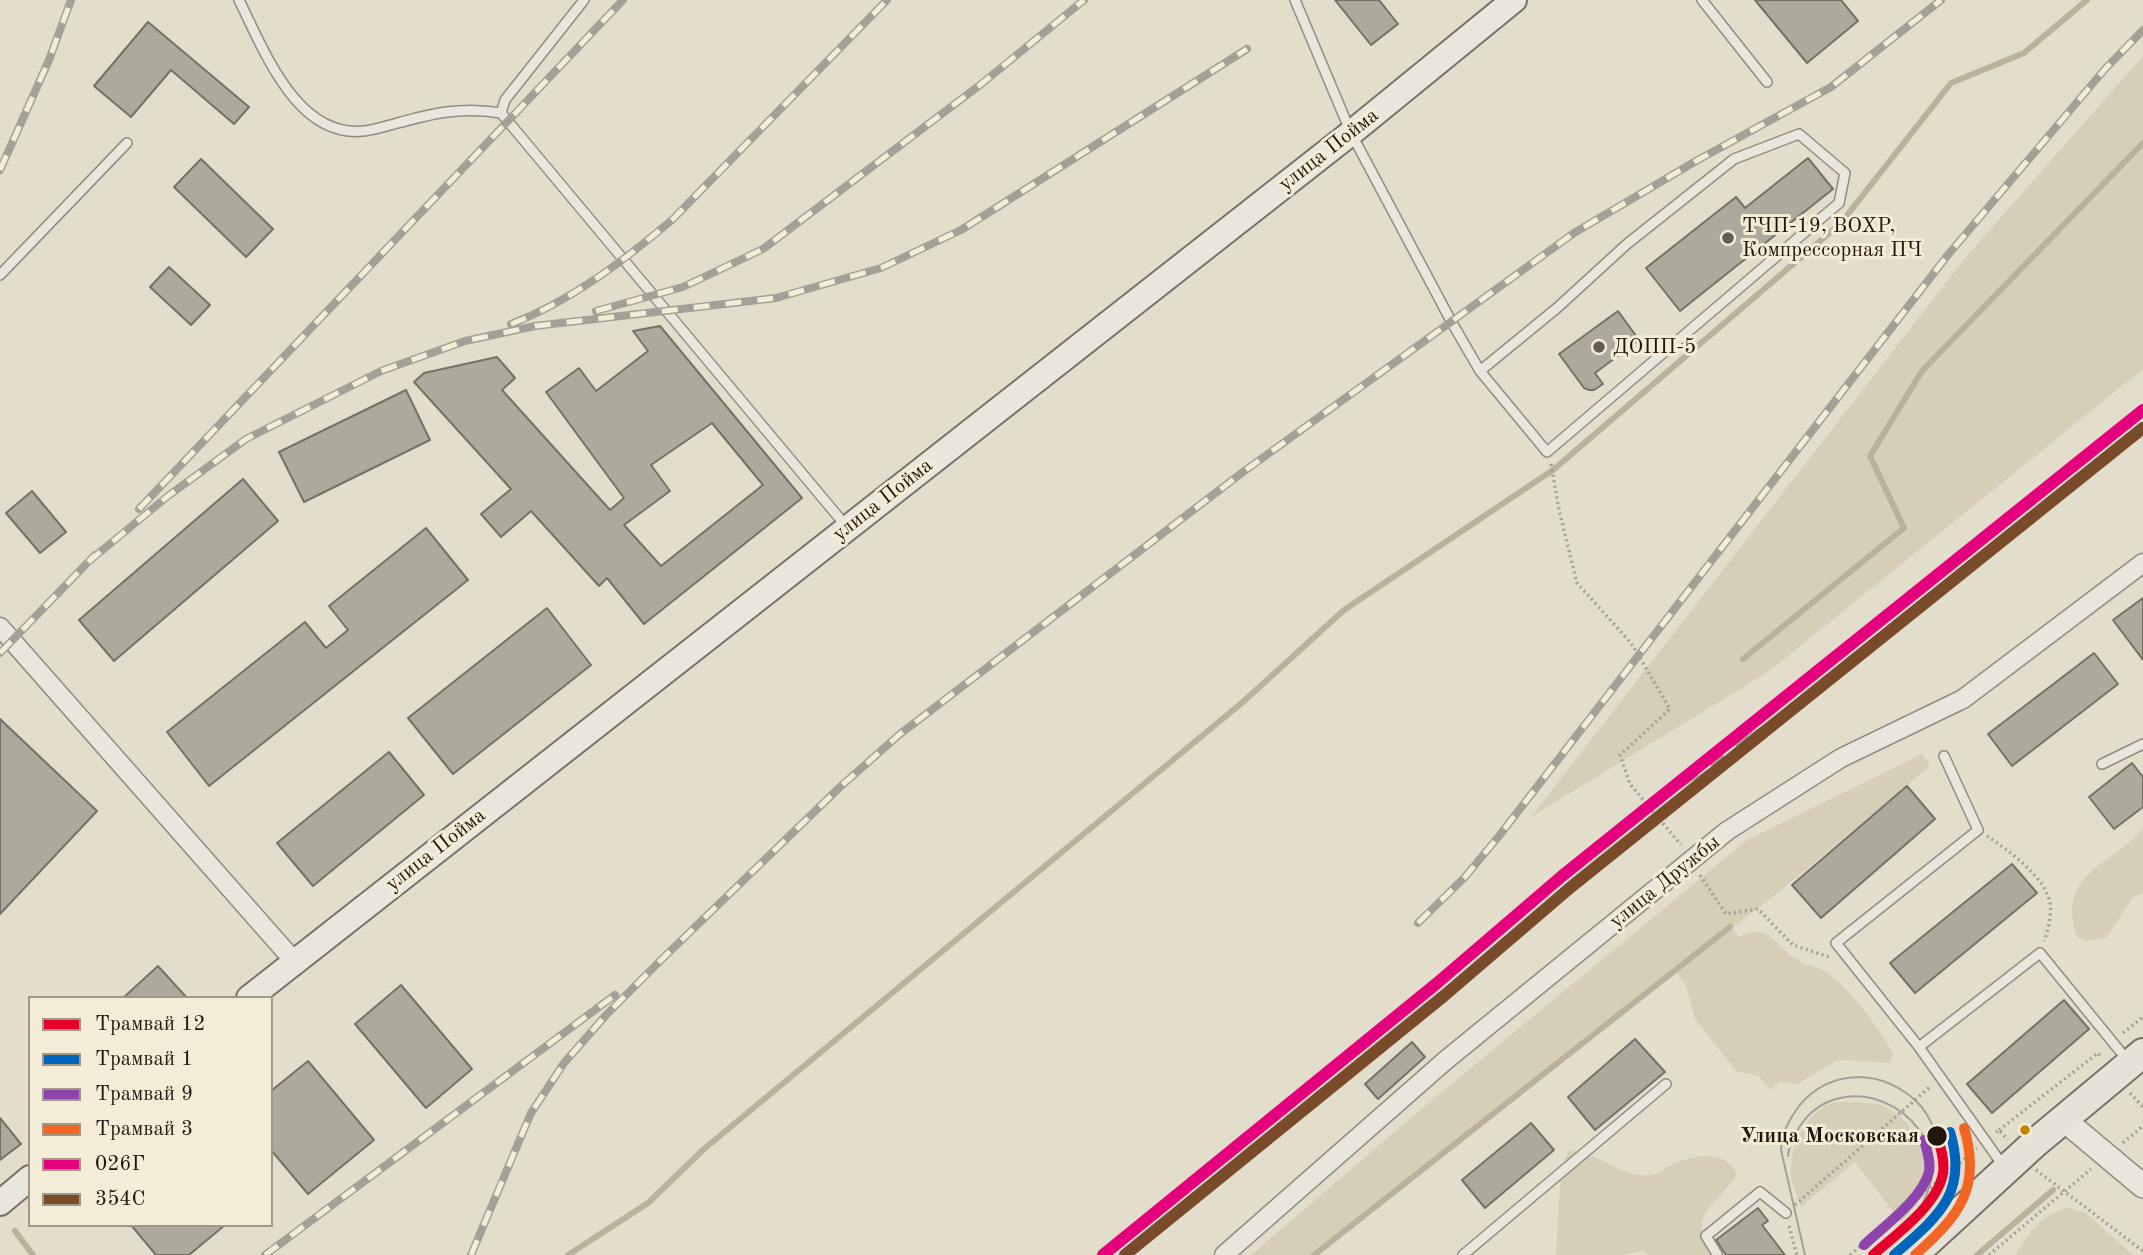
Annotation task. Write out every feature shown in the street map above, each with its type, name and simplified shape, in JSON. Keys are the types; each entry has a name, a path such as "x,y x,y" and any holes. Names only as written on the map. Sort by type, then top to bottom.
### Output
{"main road":[{"name":"улица Пойма","path":"252,996 1351,133 1514,0"},
{"path":"1913,1255 2008,1155 2063,1119 2136,1058"},
{"path":"0,1203 28,1180"}],"street":[{"name":"улица Дружбы","path":"1224,1255 1446,1060 1727,831 1841,758 1963,699 2143,563"},
{"path":"0,627 294,961"},
{"path":"2063,1119 2143,1186"}],"lane":[{"path":"239,0 276,75 297,102 326,125 360,131 473,108 501,113 848,527"},
{"path":"501,113 505,100 584,0"},
{"path":"1295,0 1351,133 1480,371 1547,452 1839,203 1845,173 1799,134 1734,159 1627,244 1480,371"},
{"path":"1702,0 1767,82"},
{"path":"0,275 127,143"},
{"path":"2102,764 2143,744"},
{"path":"1944,756 1979,830 1836,943 1919,1047 1986,1141 2008,1155"},
{"path":"1919,1047 2040,953 2136,1058"},
{"path":"1463,1255 1666,1084"},
{"path":"1717,1254 1706,1236 1760,1192 1786,1213"}],"path":[{"path":"1547,452 1577,583 1631,643 1670,709 1620,755 1630,784 1693,859 1702,880 1726,914 1758,909 1793,946 1831,958"},
{"path":"1979,830 2015,856 2037,878 2050,903 2047,933 2040,953"},
{"path":"1797,1255 1786,1213 1941,1078"},
{"path":"1850,1255 1999,1130 2008,1155"},
{"path":"2035,1169 2143,1251"},
{"path":"1989,1255 2091,1169"}],"shaded area":[{"path":"2143,56 2143,369 1768,672 1531,817 1965,258"},
{"path":"1922,754 1930,766 1732,928 1739,937 1749,933 1765,934 1798,960 1828,973 1864,1010 1893,1053 1890,1063 1837,1060 1796,1085 1780,1081 1770,1090 1759,1076 1736,1071 1695,1019 1686,985 1675,971 1314,1255 1251,1255 1426,1105 1747,840"},
{"path":"2143,829 2143,893 2133,897 2106,938 2086,941 2077,937 2072,916 2074,899 2080,885 2090,873"},
{"path":"1835,1102 1877,1104 1899,1116 1916,1136 1922,1149 1927,1174 1925,1186 1915,1206 1901,1222 1855,1162 1801,1207 1791,1176 1791,1165 1801,1132 1814,1114 1823,1108"},
{"path":"1570,1150 1629,1173 1644,1175 1654,1174 1679,1161 1698,1157 1725,1160 1737,1174 1703,1218 1702,1228 1712,1255 1649,1255 1643,1251 1620,1255 1556,1255 1561,1167"},
{"path":"2068,1207 2087,1214 2133,1255 2016,1255 2037,1225 2050,1215"}],"building":[{"path":"1335,0 1379,0 1398,24 1371,45"},
{"path":"1755,0 1841,0 1858,21 1807,63"},
{"path":"148,22 249,107 234,124 171,70 131,117 94,86"},
{"name":"ТЧП-19, ВОХР, Компрессорная ПЧ","path":"1808,158 1833,189 1680,311 1646,268 1736,197 1745,208"},
{"path":"201,159 273,229 246,257 174,187"},
{"path":"169,267 210,305 191,325 150,287"},
{"name":"ДОПП-5","path":"1618,311 1639,340 1595,373 1603,384 1594,390 1584,388 1559,354"},
{"path":"660,326 802,498 644,624 607,578 599,586 531,511 501,537 481,514 511,489 414,382 424,373 497,357 515,378 502,390 610,510 624,498 546,392 579,368 596,391 648,351 633,331","holes":["712,423 763,485 661,566 624,525 670,491 651,465"]},
{"path":"406,390 430,440 304,502 279,452"},
{"path":"243,479 278,521 114,661 79,620"},
{"path":"32,491 66,532 40,553 6,513"},
{"path":"426,528 468,580 209,786 167,732 305,622 326,648 348,630 329,606"},
{"path":"2143,598 2143,660 2113,620"},
{"path":"547,608 591,665 453,774 408,718"},
{"path":"2094,653 2118,684 2012,766 1988,734"},
{"path":"0,719 97,811 0,914"},
{"path":"389,752 424,795 313,886 277,843"},
{"path":"2132,763 2143,777 2143,807 2114,829 2089,797"},
{"path":"1907,786 1935,819 1821,918 1792,885"},
{"path":"2012,864 2037,893 1915,993 1890,963"},
{"path":"158,966 185,996 125,996"},
{"path":"401,985 472,1069 426,1108 355,1024"},
{"path":"2064,1000 2089,1029 1992,1113 1967,1084"},
{"path":"1635,1039 1665,1072 1595,1130 1568,1097"},
{"path":"1412,1042 1425,1057 1378,1099 1365,1084"},
{"path":"308,1061 374,1140 308,1194 273,1152 273,1089"},
{"path":"0,1118 21,1144 0,1160"},
{"path":"1531,1123 1554,1150 1485,1208 1462,1180"},
{"path":"1758,1208 1768,1221 1762,1225 1785,1255 1726,1255 1716,1240"},
{"path":"133,1227 223,1227 189,1255 156,1255"}],"waterway":[{"path":"568,1255 648,1203 704,1149 1244,701 1344,610 1553,470 1841,223 1951,83 2024,53 2087,0"},
{"path":"1743,659 1904,528 1870,456 1922,371 2143,143"},
{"path":"1314,1255 1730,927"},
{"path":"1977,1255 2053,1190"},
{"path":"15,1231 33,1255"}],"tram line":[{"path":"1805,1255 1781,1150 1789,1121 1812,1093 1826,1084 1857,1077 1889,1084 1918,1103 1937,1136"},
{"path":"1788,1156 1798,1129 1817,1108 1838,1098 1860,1097 1882,1102 1903,1113 1919,1129 1929,1150 1932,1175 1920,1211"},
{"name":"3","path":"1915,1255 1944,1227 1963,1199 1970,1168 1964,1128"},
{"name":"1","path":"1894,1255 1936,1216 1952,1188 1955,1154 1950,1132"},
{"name":"12","path":"1873,1255 1924,1208 1939,1185 1943,1164 1937,1136"},
{"name":"9","path":"1864,1245 1911,1202 1925,1182 1929,1164 1924,1140"}],"railway":[{"path":"0,170 49,60 71,0"},
{"path":"139,509 623,0"},
{"path":"511,324 576,291 673,219 887,0"},
{"path":"596,311 683,287 763,249 980,85 1084,0"},
{"path":"471,1255 531,1113 564,1063 607,1014 660,961 840,787 900,734 1243,472 1574,233 1696,161 1831,87 1941,0"},
{"path":"1418,923 1465,877 1499,836 1947,256 2105,69 2143,30"},
{"path":"88,562 168,496 246,439 381,371 465,341 535,326 776,298 881,268 961,230 1247,49"},
{"path":"0,653 95,555"},
{"path":"1670,791 1787,714"},
{"path":"265,1255 615,995"}],"transit line":[{"name":"026Г","path":"1103,1255 1436,984 1562,876 2143,410"},
{"name":"354С","path":"1125,1255 1445,995 1571,887 2143,428"}],"place":[{"name":"ТЧП-19, ВОХР, Компрессорная ПЧ","path":"1728,238"},
{"name":"ДОПП-5","path":"1599,347"},
{"name":"Улица Московская","path":"1937,1136"}]}
